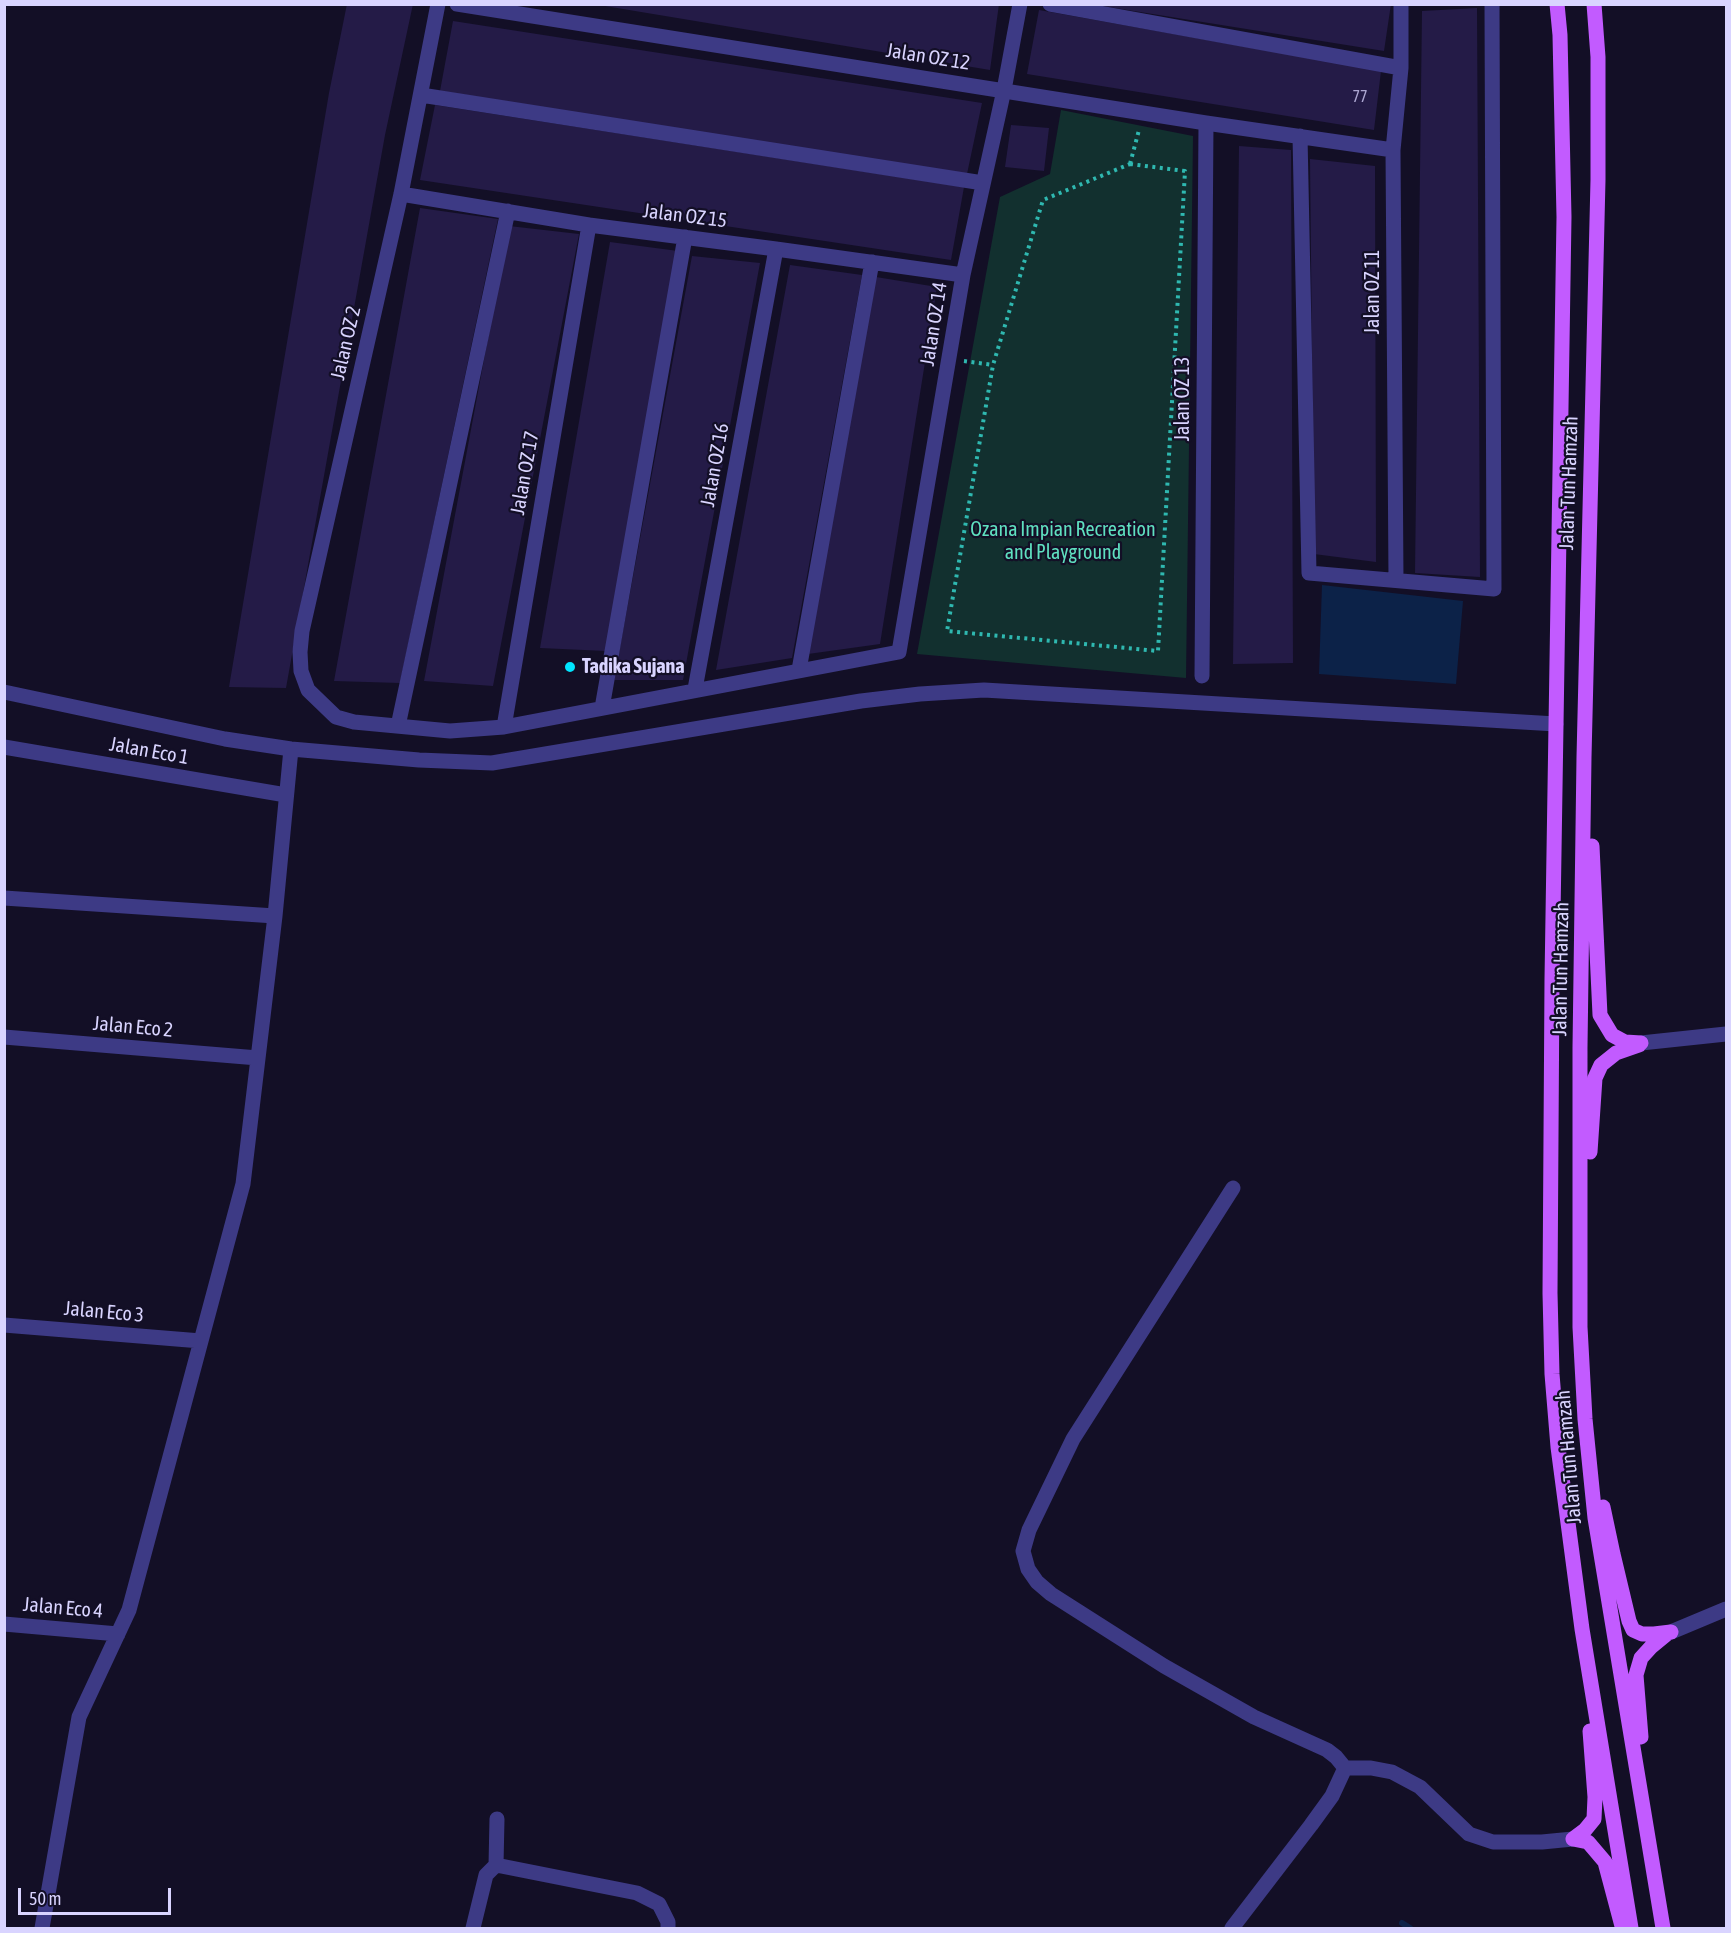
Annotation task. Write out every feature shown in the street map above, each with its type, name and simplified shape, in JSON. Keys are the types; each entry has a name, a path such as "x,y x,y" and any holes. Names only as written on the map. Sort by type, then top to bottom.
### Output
{"main road":[{"name":"Jalan Tun Hamzah","path":"1557,4 1560,35 1564,217 1552,990 1551,1351 1558,1447 1582,1629 1631,1929"},
{"name":"Jalan Tun Hamzah","path":"1594,4 1598,57 1598,180 1584,757 1580,1047 1580,1327 1585,1419 1595,1518 1663,1929"},
{"path":"1584,757 1595,881 1600,1015 1612,1035 1625,1042 1641,1043"},
{"path":"1580,1274 1595,1078 1601,1065 1608,1059 1616,1053 1641,1043"},
{"path":"1585,1419 1629,1621 1633,1630 1642,1634 1671,1632"},
{"path":"1573,1839 1594,1819 1595,1797 1582,1629"},
{"path":"1649,1842 1636,1675 1641,1658 1671,1632"},
{"path":"1573,1839 1588,1842 1605,1862 1623,1929"}],"street":[{"name":"Jalan OZ 2","path":"398,726 354,722 336,717 308,690 301,671 300,652 302,631 401,194 438,4"},
{"name":"Jalan OZ 12","path":"457,4 1206,123 1393,150"},
{"name":"Jalan OZ 14","path":"799,670 899,652 963,275 1004,90 1020,4"},
{"path":"1050,4 1401,68"},
{"name":"Jalan OZ 11","path":"1396,580 1393,150 1401,68 1401,4"},
{"path":"1300,136 1309,573 1494,589 1492,4"},
{"path":"421,95 984,183"},
{"name":"Jalan OZ 13","path":"1202,676 1206,123"},
{"name":"Jalan OZ 15","path":"401,194 589,225 963,275"},
{"path":"508,212 398,726 450,731 504,727 799,670 872,262"},
{"name":"Jalan OZ 17","path":"504,727 589,225"},
{"path":"602,708 685,237"},
{"name":"Jalan OZ 16","path":"695,689 776,249"},
{"path":"4,692 216,737 291,749 419,760 492,763 861,700 984,690 1556,724"},
{"name":"Jalan Eco 1","path":"4,747 286,795"},
{"path":"42,1929 79,1717 129,1610 243,1184 275,916 291,749"},
{"path":"4,898 275,916"},
{"path":"1641,1043 1726,1034"},
{"name":"Jalan Eco 2","path":"4,1037 258,1058"},
{"path":"1233,1188 1073,1439 1029,1530 1023,1551 1028,1569 1037,1582 1051,1594 1164,1666 1254,1717 1327,1750 1345,1768"},
{"name":"Jalan Eco 3","path":"4,1325 201,1341"},
{"path":"1671,1632 1726,1609"},
{"name":"Jalan Eco 4","path":"4,1624 118,1634"},
{"path":"1345,1768 1371,1768 1392,1772 1420,1787 1470,1834 1493,1842 1542,1842 1573,1839"},
{"path":"1232,1929 1318,1816 1332,1796 1345,1768"},
{"path":"473,1929 486,1875 496,1865 497,1819"},
{"path":"496,1865 638,1893 659,1904 668,1922 668,1929"}],"path":[{"path":"1130,164 1143,112"},
{"path":"1130,164 1185,171 1158,651 947,631 993,365 1043,200 1130,164"},
{"path":"950,359 993,365"}],"green space":[{"name":"Ozana Impian Recreation and Playground","path":"1061,110 1193,136 1186,678 917,654 1000,197 1050,174"}],"water":[{"path":"1322,585 1463,601 1456,684 1319,674"}],"building":[{"path":"347,4 413,4 385,135 286,688 229,687 329,93"},
{"path":"593,4 999,4 990,70"},
{"path":"1090,4 1391,4 1384,51"},
{"path":"1477,8 1480,577 1415,573 1422,11"},
{"path":"1039,10 1381,71 1374,130 1027,74"},
{"path":"453,21 982,103 967,174 440,91"},
{"path":"435,105 964,187 951,260 420,180"},
{"path":"1011,125 1049,128 1044,171 1005,167"},
{"path":"1239,146 1291,150 1293,663 1233,664"},
{"path":"1310,159 1375,166 1376,562 1314,554"},
{"path":"420,208 498,219 400,683 334,681"},
{"path":"509,226 579,234 493,686 424,681"},
{"path":"610,242 678,251 606,651 540,648"},
{"path":"692,256 760,263 683,680 614,680"},
{"path":"790,265 862,275 792,658 716,670"},
{"path":"876,277 937,287 880,644 808,654"}],"waterway":[{"path":"1402,1923 1410,1928"}],"place":[{"name":"Tadika Sujana","path":"570,667"}]}
